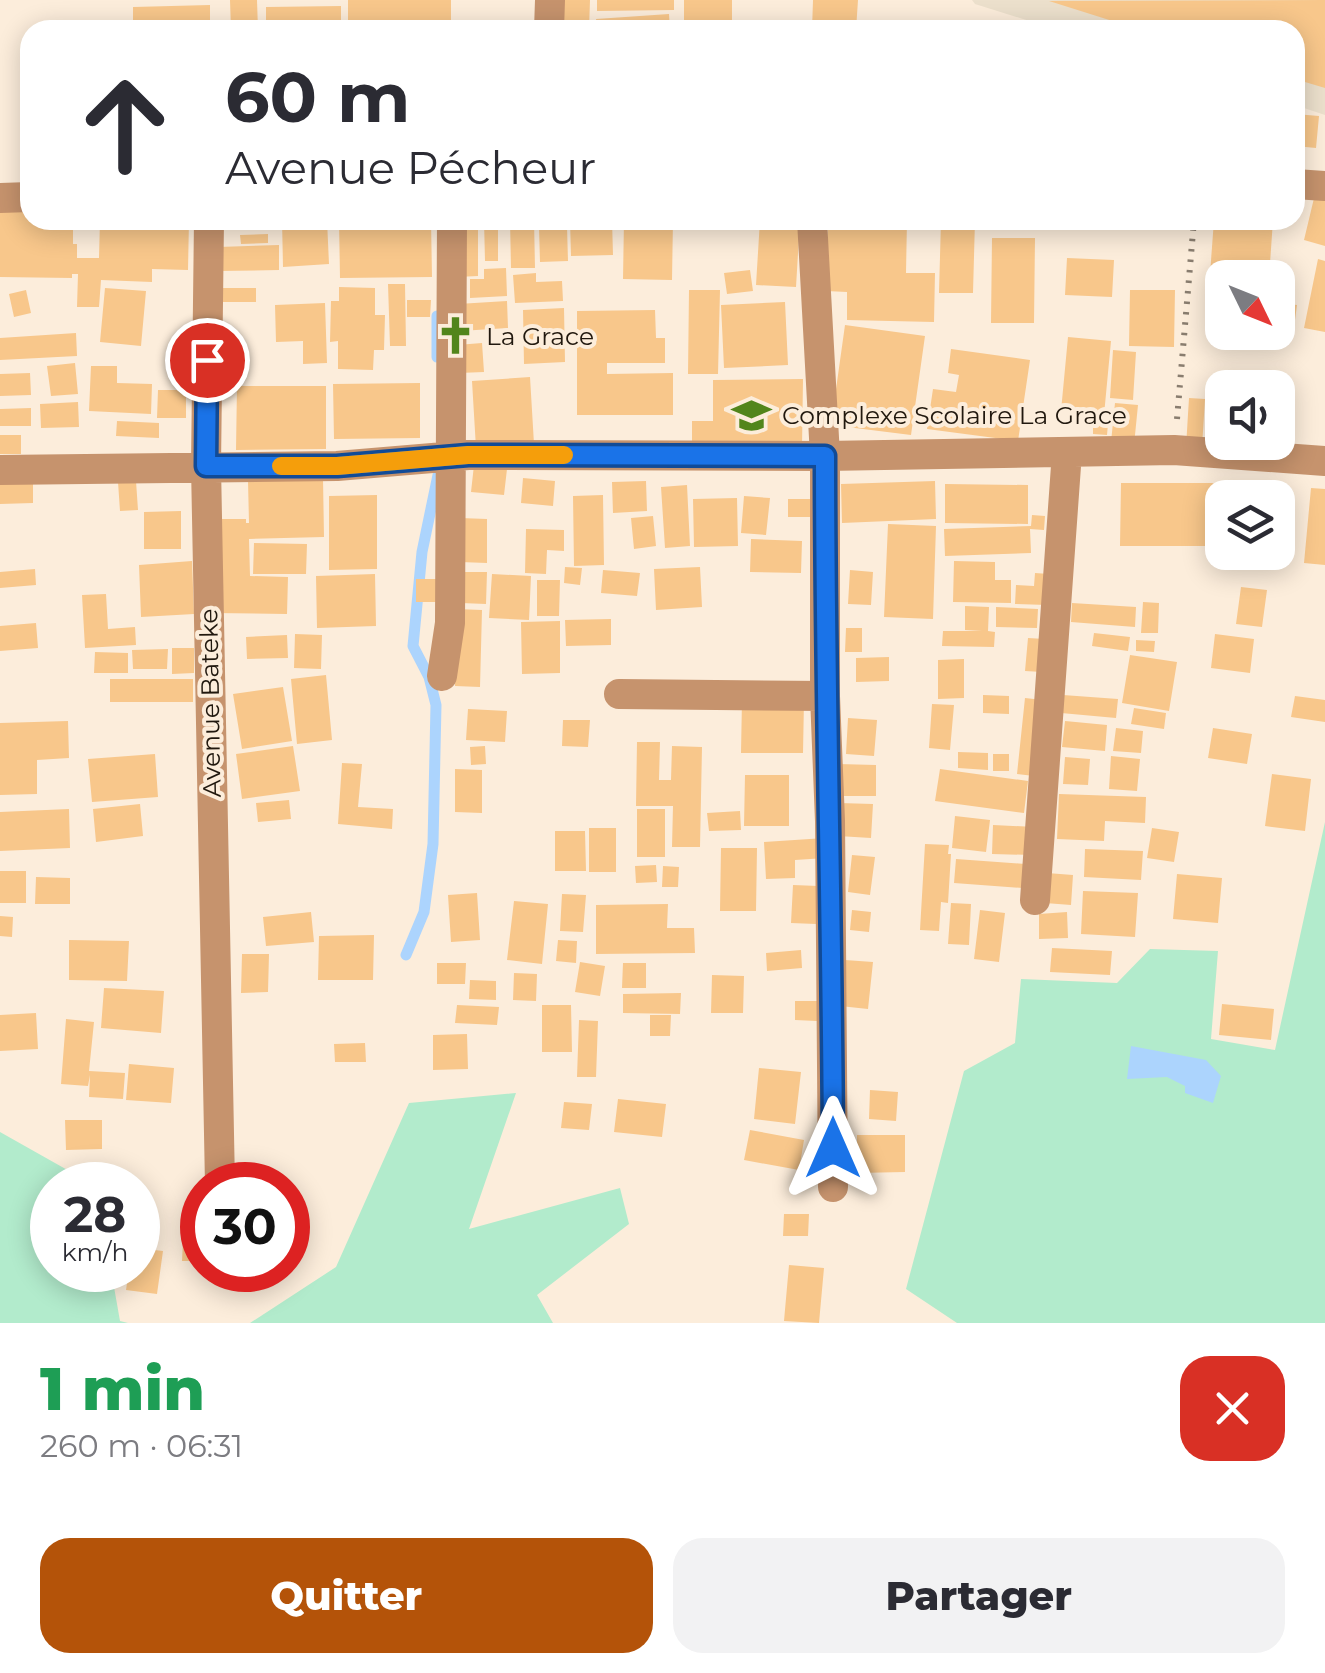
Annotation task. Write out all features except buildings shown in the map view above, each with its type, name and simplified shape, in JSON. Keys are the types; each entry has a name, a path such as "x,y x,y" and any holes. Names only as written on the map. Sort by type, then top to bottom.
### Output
{"street":[{"name":"Avenue Bateke","path":"209,230 206,466 220,1162"},
{"path":"442,676 450,624 452,230"},
{"path":"813,230 825,456 833,1188"},
{"path":"0,470 337,466 450,456 825,456 1174,450 1325,460"},
{"path":"1034,900 1067,452"},
{"path":"619,694 825,696"}],"path":[{"path":"1174,450 1193,230"}],"shaded area":[{"path":"972,0 1325,0 1325,115 1305,108 1305,20 1026,20"}],"green space":[{"path":"1325,822 1325,1323 957,1323 906,1289 964,1071 1015,1043 1021,979 1117,983 1150,949 1218,951 1211,1039 1275,1050"},
{"path":"516,1093 469,1229 620,1188 629,1224 537,1295 553,1323 250,1323 298,1292 310,1292 310,1284 336,1267 409,1103"},
{"path":"0,1132 53,1162 30,1162 30,1292 115,1292 120,1321 128,1323 0,1323"}],"water":[{"path":"1131,1046 1206,1060 1221,1076 1213,1103 1185,1093 1185,1086 1167,1077 1127,1079"}],"waterway":[{"path":"437,316 437,357"},
{"path":"406,955 424,912 433,844 436,705 429,677 413,646 422,552 438,475"}],"slow traffic":[{"path":"281,466 337,466 468,455 564,455"}],"place":[{"name":"La Grace","path":"456,336"},
{"name":"Complexe Scolaire La Grace","path":"752,415"}],"route":[{"path":"207,360 206,466 337,466 468,455 825,456 833,1148"}]}
